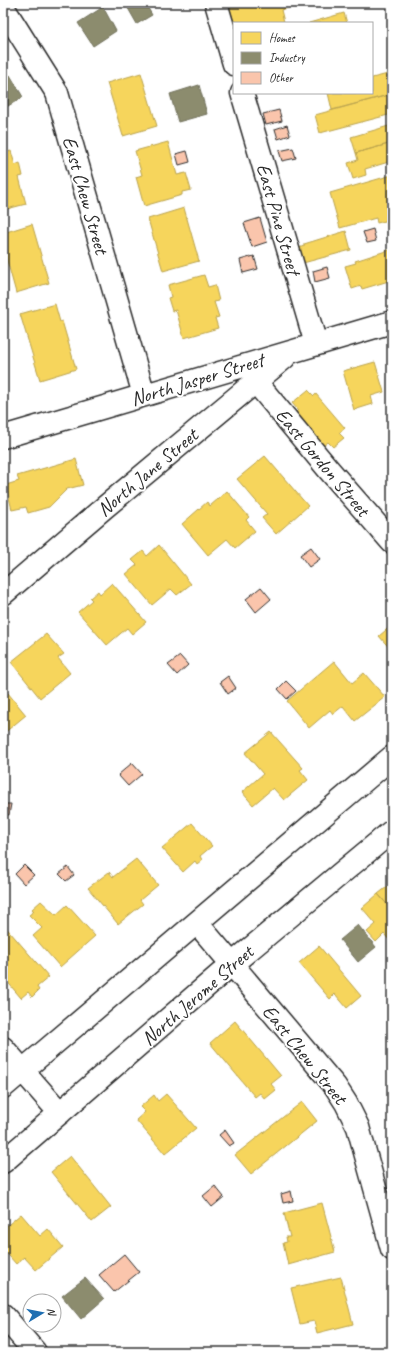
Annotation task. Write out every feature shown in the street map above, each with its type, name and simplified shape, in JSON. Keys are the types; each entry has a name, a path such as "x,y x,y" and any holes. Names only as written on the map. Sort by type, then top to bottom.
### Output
{"street":[{"path":"216,3 233,61"},
{"name":"East Chew Street","path":"3,7 56,93 144,395"},
{"name":"East Pine Street","path":"242,94 316,344"},
{"name":"North Jasper Street","path":"3,438 392,322"},
{"name":"North Jane Street","path":"3,594 292,351"},
{"name":"East Gordon Street","path":"255,381 329,470 392,542"},
{"path":"3,1086 392,757"},
{"name":"North Jerome Street","path":"3,1162 232,964 392,831"},
{"name":"East Chew Street","path":"196,923 335,1086 346,1103 358,1127 392,1249"},
{"path":"3,1048 60,1113"},
{"path":"3,1315 35,1352"}],"building: Homes":[{"path":"228,3 290,3 291,7 281,10 284,22 234,22"},
{"path":"344,13 347,22 312,22"},
{"path":"141,73 157,126 123,136 107,83"},
{"path":"392,73 392,94 332,110 328,94 373,94 373,78"},
{"path":"392,94 392,114 320,133 315,115"},
{"path":"392,125 392,143 356,153 351,137"},
{"path":"168,142 177,175 186,173 191,190 182,192 182,195 144,206 136,177 142,175 135,151"},
{"path":"392,143 392,161 365,169 366,175 353,179 348,163 358,160 356,153"},
{"path":"11,151 15,165 20,163 23,176 19,177 26,204 3,210 3,153"},
{"path":"392,175 392,213 388,214 389,220 377,223 376,218 340,228 330,193"},
{"path":"184,208 199,261 163,271 148,219"},
{"path":"32,224 49,283 16,293 5,253 3,254 3,233"},
{"path":"346,231 351,250 303,263 299,248 304,246 304,244"},
{"path":"392,249 392,280 362,289 361,286 352,289 345,266 356,263 355,261"},
{"path":"204,275 208,287 215,285 219,301 214,302 219,317 215,318 218,328 184,338 176,310 172,311 168,298 171,297 168,285"},
{"path":"55,304 60,322 62,321 76,369 40,380 20,314"},
{"path":"375,362 384,392 371,396 373,404 354,410 343,371"},
{"path":"308,390 314,396 316,394 345,428 339,433 344,438 333,447 328,442 323,446 295,413 298,410 292,403"},
{"path":"265,456 308,506 276,534 262,518 267,514 237,479"},
{"path":"76,459 83,485 67,489 49,507 28,513 26,507 12,510 6,485 19,481 17,476"},
{"path":"227,491 249,517 246,520 255,531 235,548 227,539 208,555 182,524 207,502 210,506"},
{"path":"159,545 191,584 177,595 171,589 152,605 126,574 137,565 132,560 143,551 147,556"},
{"path":"112,583 146,622 132,634 127,628 107,645 78,612 92,600 90,598 98,591 100,594"},
{"path":"392,625 392,651 379,636"},
{"path":"46,634 64,654 58,658 70,673 40,698 11,662"},
{"path":"334,661 352,683 364,673 385,697 355,721 343,706 333,714 330,710 309,728 287,701"},
{"path":"3,687 26,715 3,734"},
{"path":"271,732 303,768 300,770 308,780 284,800 273,788 253,805 242,792 263,774 245,753"},
{"path":"192,823 212,846 200,856 202,860 197,864 195,861 183,872 162,848"},
{"path":"136,859 158,885 140,900 143,904 118,924 88,888 109,872 113,877"},
{"path":"392,883 392,910 378,894"},
{"path":"378,894 392,910 392,943 384,934 376,942 367,932 376,924 362,908"},
{"path":"41,901 56,915 67,905 95,936 60,967 33,936 42,928 29,915 34,911 32,909"},
{"path":"3,924 49,977 37,987 39,990 32,997 28,992 21,998 5,979 3,981"},
{"path":"319,946 361,996 347,1008 335,994 330,999 299,963"},
{"path":"235,1021 281,1076 271,1084 276,1090 265,1099 260,1093 255,1097 210,1043"},
{"path":"166,1094 196,1128 165,1154 136,1120 145,1112 140,1107 154,1095 158,1101"},
{"path":"302,1102 317,1121 251,1174 235,1155"},
{"path":"70,1156 111,1207 92,1222 51,1172"},
{"path":"322,1203 335,1252 288,1265 283,1243 287,1242 286,1237 290,1237 284,1213"},
{"path":"21,1214 40,1236 48,1229 63,1247 36,1270 24,1257 16,1264 3,1249 3,1229"},
{"path":"341,1277 353,1324 317,1333 314,1321 300,1324 291,1288"}],"building: Industry":[{"path":"125,3 145,3 152,15 137,24"},
{"path":"103,7 116,31 93,46 78,23"},
{"path":"10,75 23,97 3,109 3,80"},
{"path":"199,85 207,114 178,122 170,94"},
{"path":"358,925 376,947 358,962 340,940"},
{"path":"85,1278 104,1299 81,1319 62,1296"}],"building: Other":[{"path":"279,110 282,121 266,125 263,114"},
{"path":"287,125 290,135 278,139 275,129"},
{"path":"293,148 296,158 282,161 279,151"},
{"path":"187,151 190,162 179,165 176,154"},
{"path":"260,218 267,242 252,247 244,223"},
{"path":"373,229 376,241 367,243 363,232"},
{"path":"254,256 258,269 243,273 240,260"},
{"path":"327,267 330,278 315,282 313,271"},
{"path":"311,547 320,559 309,567 300,555"},
{"path":"261,587 271,599 256,612 246,599"},
{"path":"180,656 188,665 177,675 168,665"},
{"path":"228,676 236,688 228,694 220,682"},
{"path":"286,681 296,691 287,699 278,689"},
{"path":"132,763 142,774 128,786 118,775"},
{"path":"3,804 11,804 9,815 3,814"},
{"path":"24,865 34,875 24,884 15,874"},
{"path":"68,867 74,875 66,881 59,874"},
{"path":"225,1130 234,1143 229,1146 219,1135"},
{"path":"215,1186 224,1197 212,1207 203,1196"},
{"path":"291,1191 293,1201 283,1203 281,1194"},
{"path":"124,1254 139,1272 114,1292 99,1275"}]}
